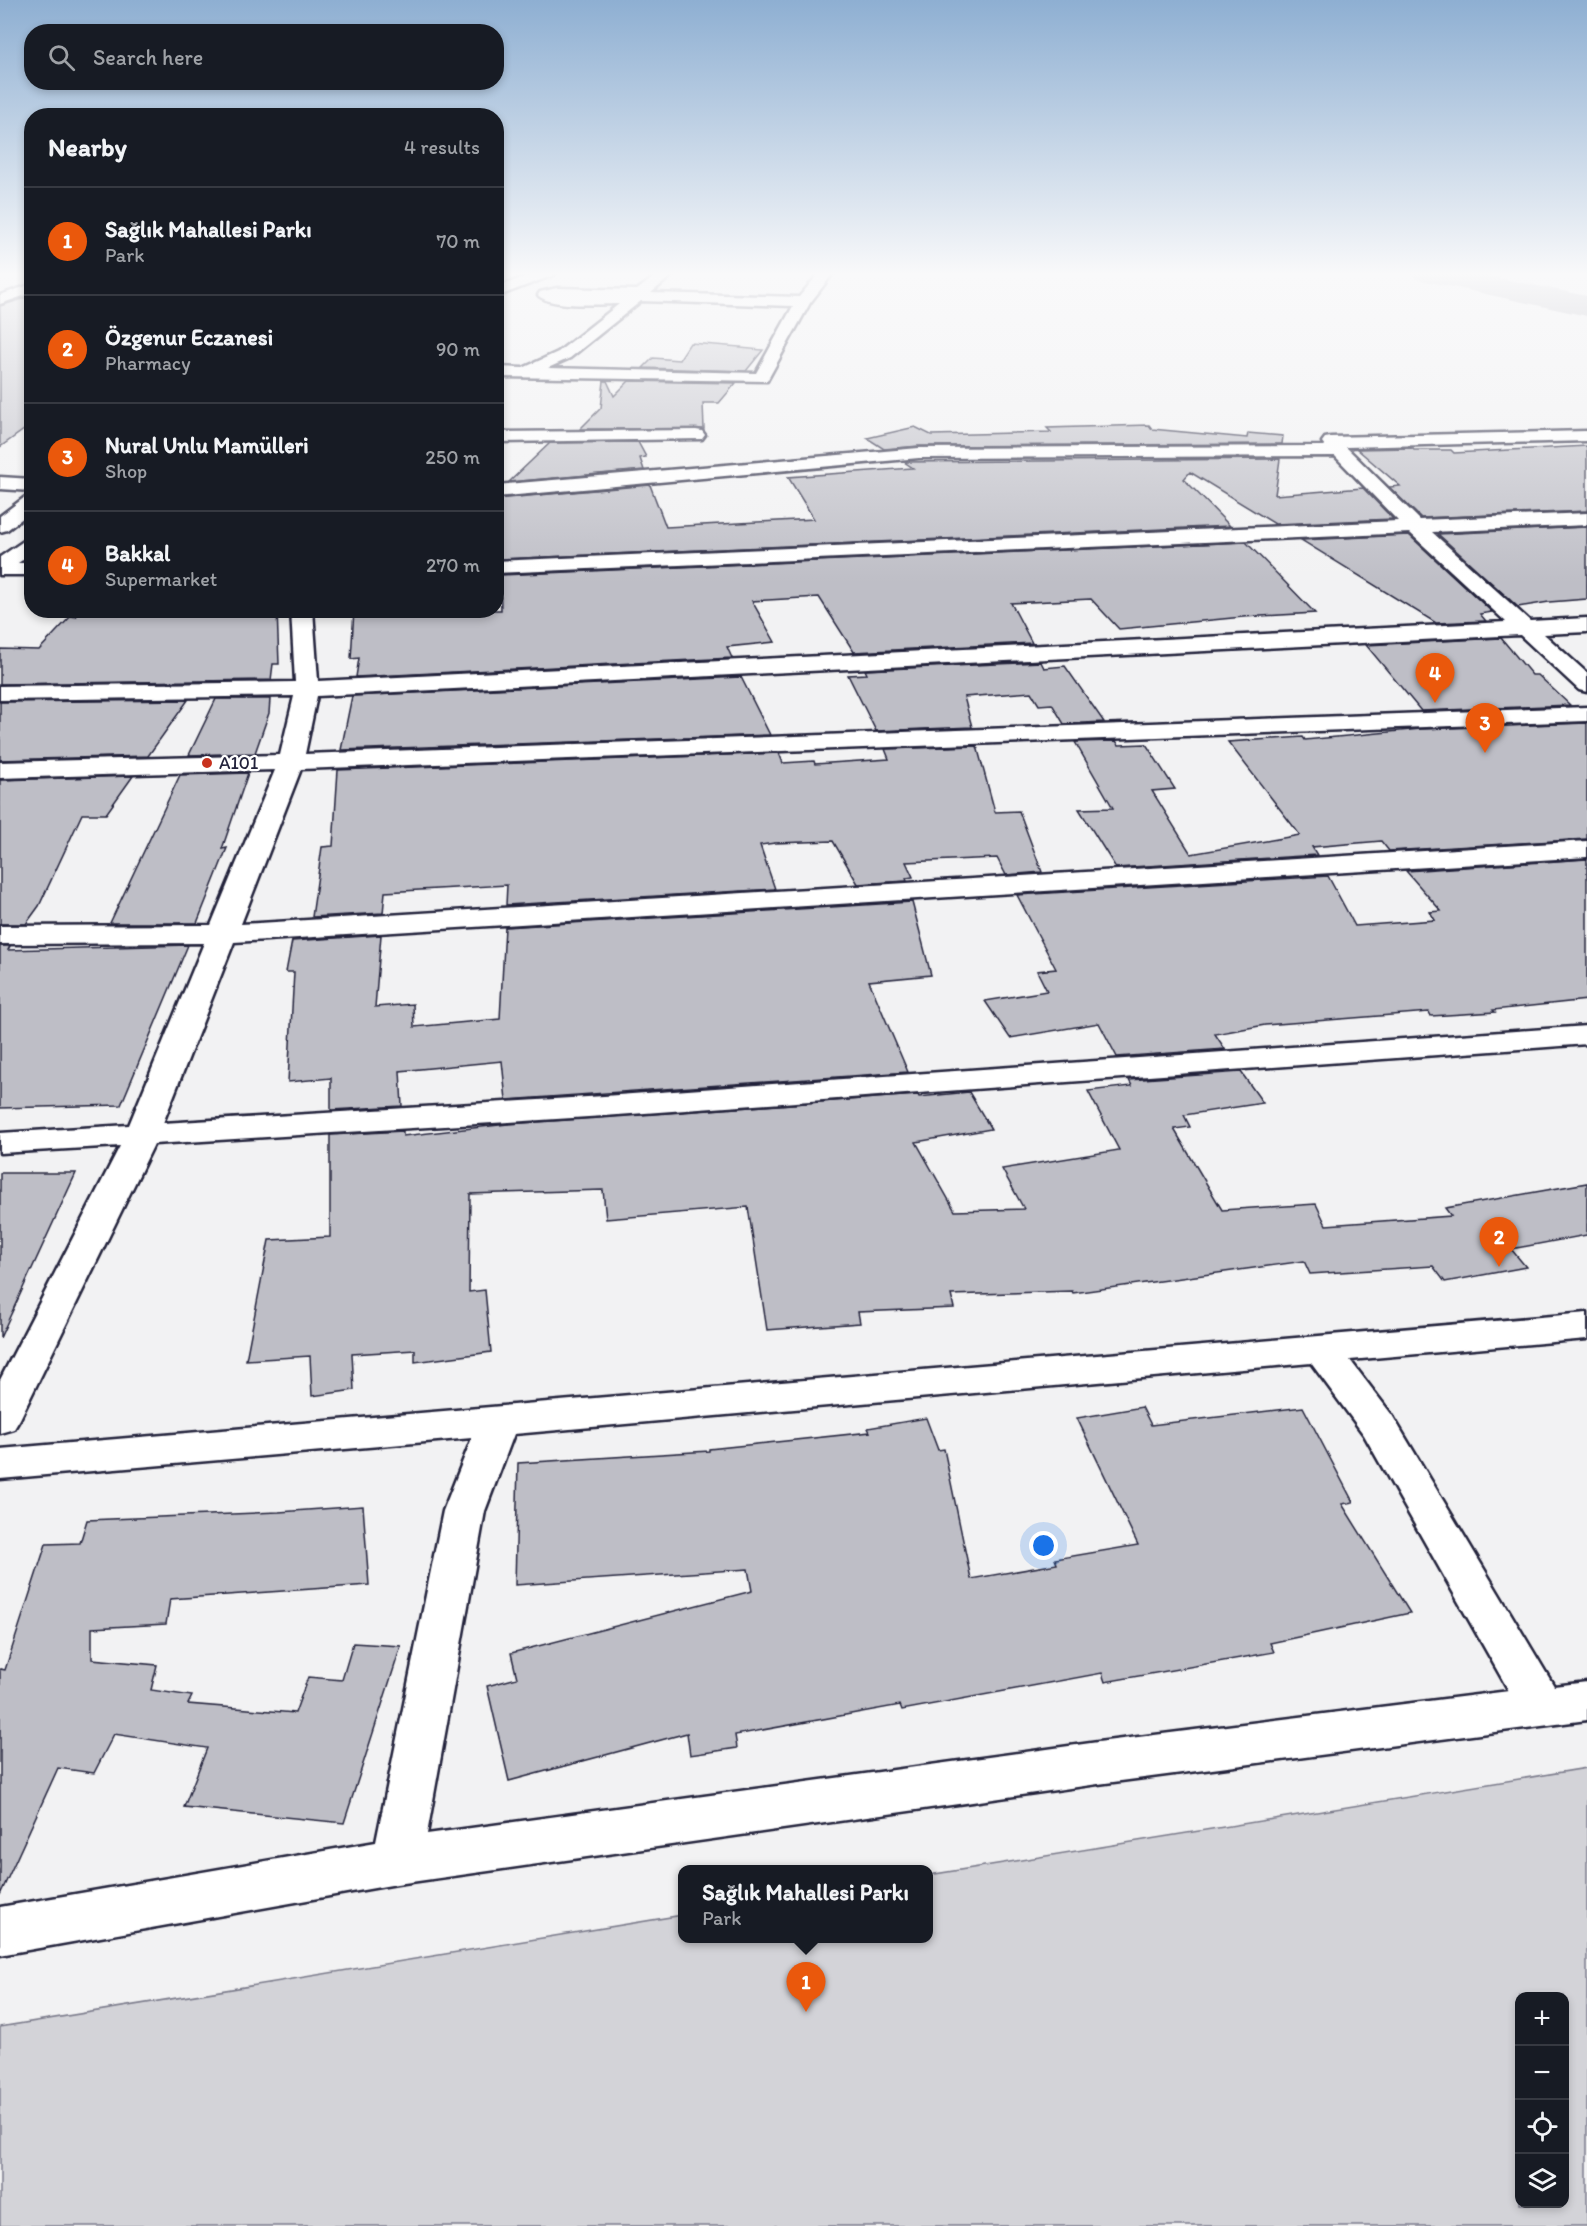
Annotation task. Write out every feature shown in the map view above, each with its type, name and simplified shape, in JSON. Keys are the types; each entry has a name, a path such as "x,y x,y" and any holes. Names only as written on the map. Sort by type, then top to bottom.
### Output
{"main road":[{"path":"504,382 519,376"},
{"path":"595,376 760,378 761,376"},
{"path":"504,437 696,435"},
{"path":"1587,436 1331,442 1414,526 1587,685"},
{"path":"504,490 919,453 1340,451"},
{"path":"0,483 24,484"},
{"path":"0,526 24,507"},
{"path":"504,567 1587,519"},
{"path":"0,567 24,550"},
{"path":"0,567 24,568"},
{"path":"0,1419 142,1135 291,762 307,689 303,618"},
{"path":"0,693 307,689 1587,625"},
{"path":"0,770 291,762 1587,714"},
{"path":"0,935 222,934 1587,849"},
{"path":"0,1143 604,1106 1587,1035"},
{"path":"0,1464 1587,1326"},
{"path":"0,1930 396,1861 1098,1763 1565,1704 1378,1425 1321,1349"},
{"path":"396,1861 464,1511 499,1420"}],"shaded area":[{"path":"1587,1768 1587,2226 0,2226 0,2027 678,1916 678,1943 933,1943 933,1874"}],"building":[{"path":"0,376 24,376 24,430 0,447"},
{"path":"604,381 607,381 614,396 629,381 736,383 719,403 703,403 704,429 580,429 601,408"},
{"path":"1149,425 1152,429 1247,438 1248,433 1283,436 1282,444 919,446 884,449 867,438 915,427 931,435 1051,432 1047,428"},
{"path":"638,442 646,457 640,458 644,470 509,482 550,443"},
{"path":"1587,446 1587,511 1421,518 1389,487 1400,486 1357,449 1411,448 1414,450 1451,450 1454,453"},
{"path":"1280,459 1275,495 1363,488 1393,519 1275,524 1190,472 1184,479 1230,526 504,559 504,498 650,485 666,527 814,519 788,477 913,468 904,462"},
{"path":"1587,527 1587,599 1518,607 1438,534"},
{"path":"1409,535 1492,612 1480,614 1486,621 1436,623 1301,540"},
{"path":"1246,542 1315,613 1243,617 1119,629 1091,599 1011,603 1032,643 854,652 819,597 752,601 775,642 727,647 732,658 356,677 359,658 351,659 354,618 504,618 504,575"},
{"path":"69,618 277,618 279,664 273,664 271,680 0,684 0,649 39,650"},
{"path":"1501,638 1532,675 1538,675 1570,705 1421,711 1366,645"},
{"path":"1041,662 1044,668 1065,666 1104,722 1064,724 1052,704 1039,705 1031,692 964,697 972,727 876,731 848,675 867,674 865,670"},
{"path":"741,677 770,735 341,750 352,696"},
{"path":"216,699 270,699 269,713 255,753 189,755"},
{"path":"188,700 148,756 0,760 0,702"},
{"path":"1587,723 1587,839 1389,851 1381,841 1312,847 1317,855 1116,868 1079,809 1113,808 1075,742 1116,741 1119,745 1146,744 1175,789 1152,791 1191,854 1300,835 1228,742 1303,737 1305,740 1421,729"},
{"path":"977,746 995,812 1019,811 1042,872 1006,875 997,858 906,862 913,877 906,878 907,881 858,884 833,841 775,843 760,845 775,889 506,905 507,885 385,892 383,913 312,917 322,847 333,846 338,770 779,753 783,763 814,761 815,764 889,759 885,749"},
{"path":"248,773 222,849 227,848 197,923 110,923 180,775"},
{"path":"133,776 106,814 82,814 39,906 26,924 0,924 0,780"},
{"path":"1587,859 1587,1000 1493,1010 1495,1012 1431,1016 1429,1012 1265,1025 1215,1034 1225,1049 1117,1057 1099,1023 1010,1038 985,1001 1047,991 1037,971 1056,969 1017,895 1328,876 1355,926 1435,920 1430,912 1441,911 1406,871"},
{"path":"912,902 931,975 869,981 908,1072 506,1100 502,1061 400,1071 402,1106 331,1110 331,1078 288,1082 294,972 286,972 292,941 381,935 375,1007 413,1004 414,1027 500,1019 505,927"},
{"path":"188,945 121,1105 0,1108 0,946 10,946 8,950"},
{"path":"1241,1072 1263,1103 1184,1115 1190,1127 1174,1129 1222,1210 1316,1204 1326,1225 1451,1216 1445,1208 1587,1183 1587,1235 1511,1249 1526,1267 1445,1282 1433,1266 1310,1274 1304,1261 1073,1293 1072,1291 951,1295 954,1308 858,1312 860,1323 767,1330 748,1207 606,1219 603,1190 470,1194 469,1292 485,1290 491,1352 415,1362 415,1350 352,1354 354,1390 312,1396 310,1356 246,1360 269,1240 330,1237 330,1135 403,1131 403,1136 508,1124 969,1092 991,1129 916,1142 955,1211 1024,1209 1002,1169 1119,1150 1088,1091 1132,1086 1129,1080"},
{"path":"0,1173 76,1173 0,1338"},
{"path":"1142,1407 1151,1425 1303,1407 1353,1502 1342,1504 1410,1613 1270,1643 1274,1652 1105,1682 1102,1673 902,1710 900,1705 735,1735 737,1748 690,1755 687,1733 509,1781 487,1686 517,1678 511,1653 752,1591 748,1569 515,1585 518,1463 709,1451 709,1449 870,1432 868,1428 926,1418 938,1450 944,1449 971,1579 1057,1564 1055,1559 1138,1545 1077,1418"},
{"path":"363,1506 369,1585 170,1599 166,1624 92,1628 92,1659 157,1665 151,1690 192,1696 188,1704 295,1713 308,1677 342,1680 353,1643 401,1646 344,1823 184,1807 207,1748 114,1734 94,1773 58,1768 0,1895 0,1669 5,1670 46,1544 80,1543 87,1520"}],"place":[{"name":"Bakkal","path":"1435,703"},
{"name":"Nural Unlu Mamülleri","path":"1485,753"},
{"name":"A101","path":"207,763"},
{"name":"Özgenur Eczanesi","path":"1499,1267"},
{"name":"Sağlık Mahallesi Parkı","path":"806,2012"}]}
